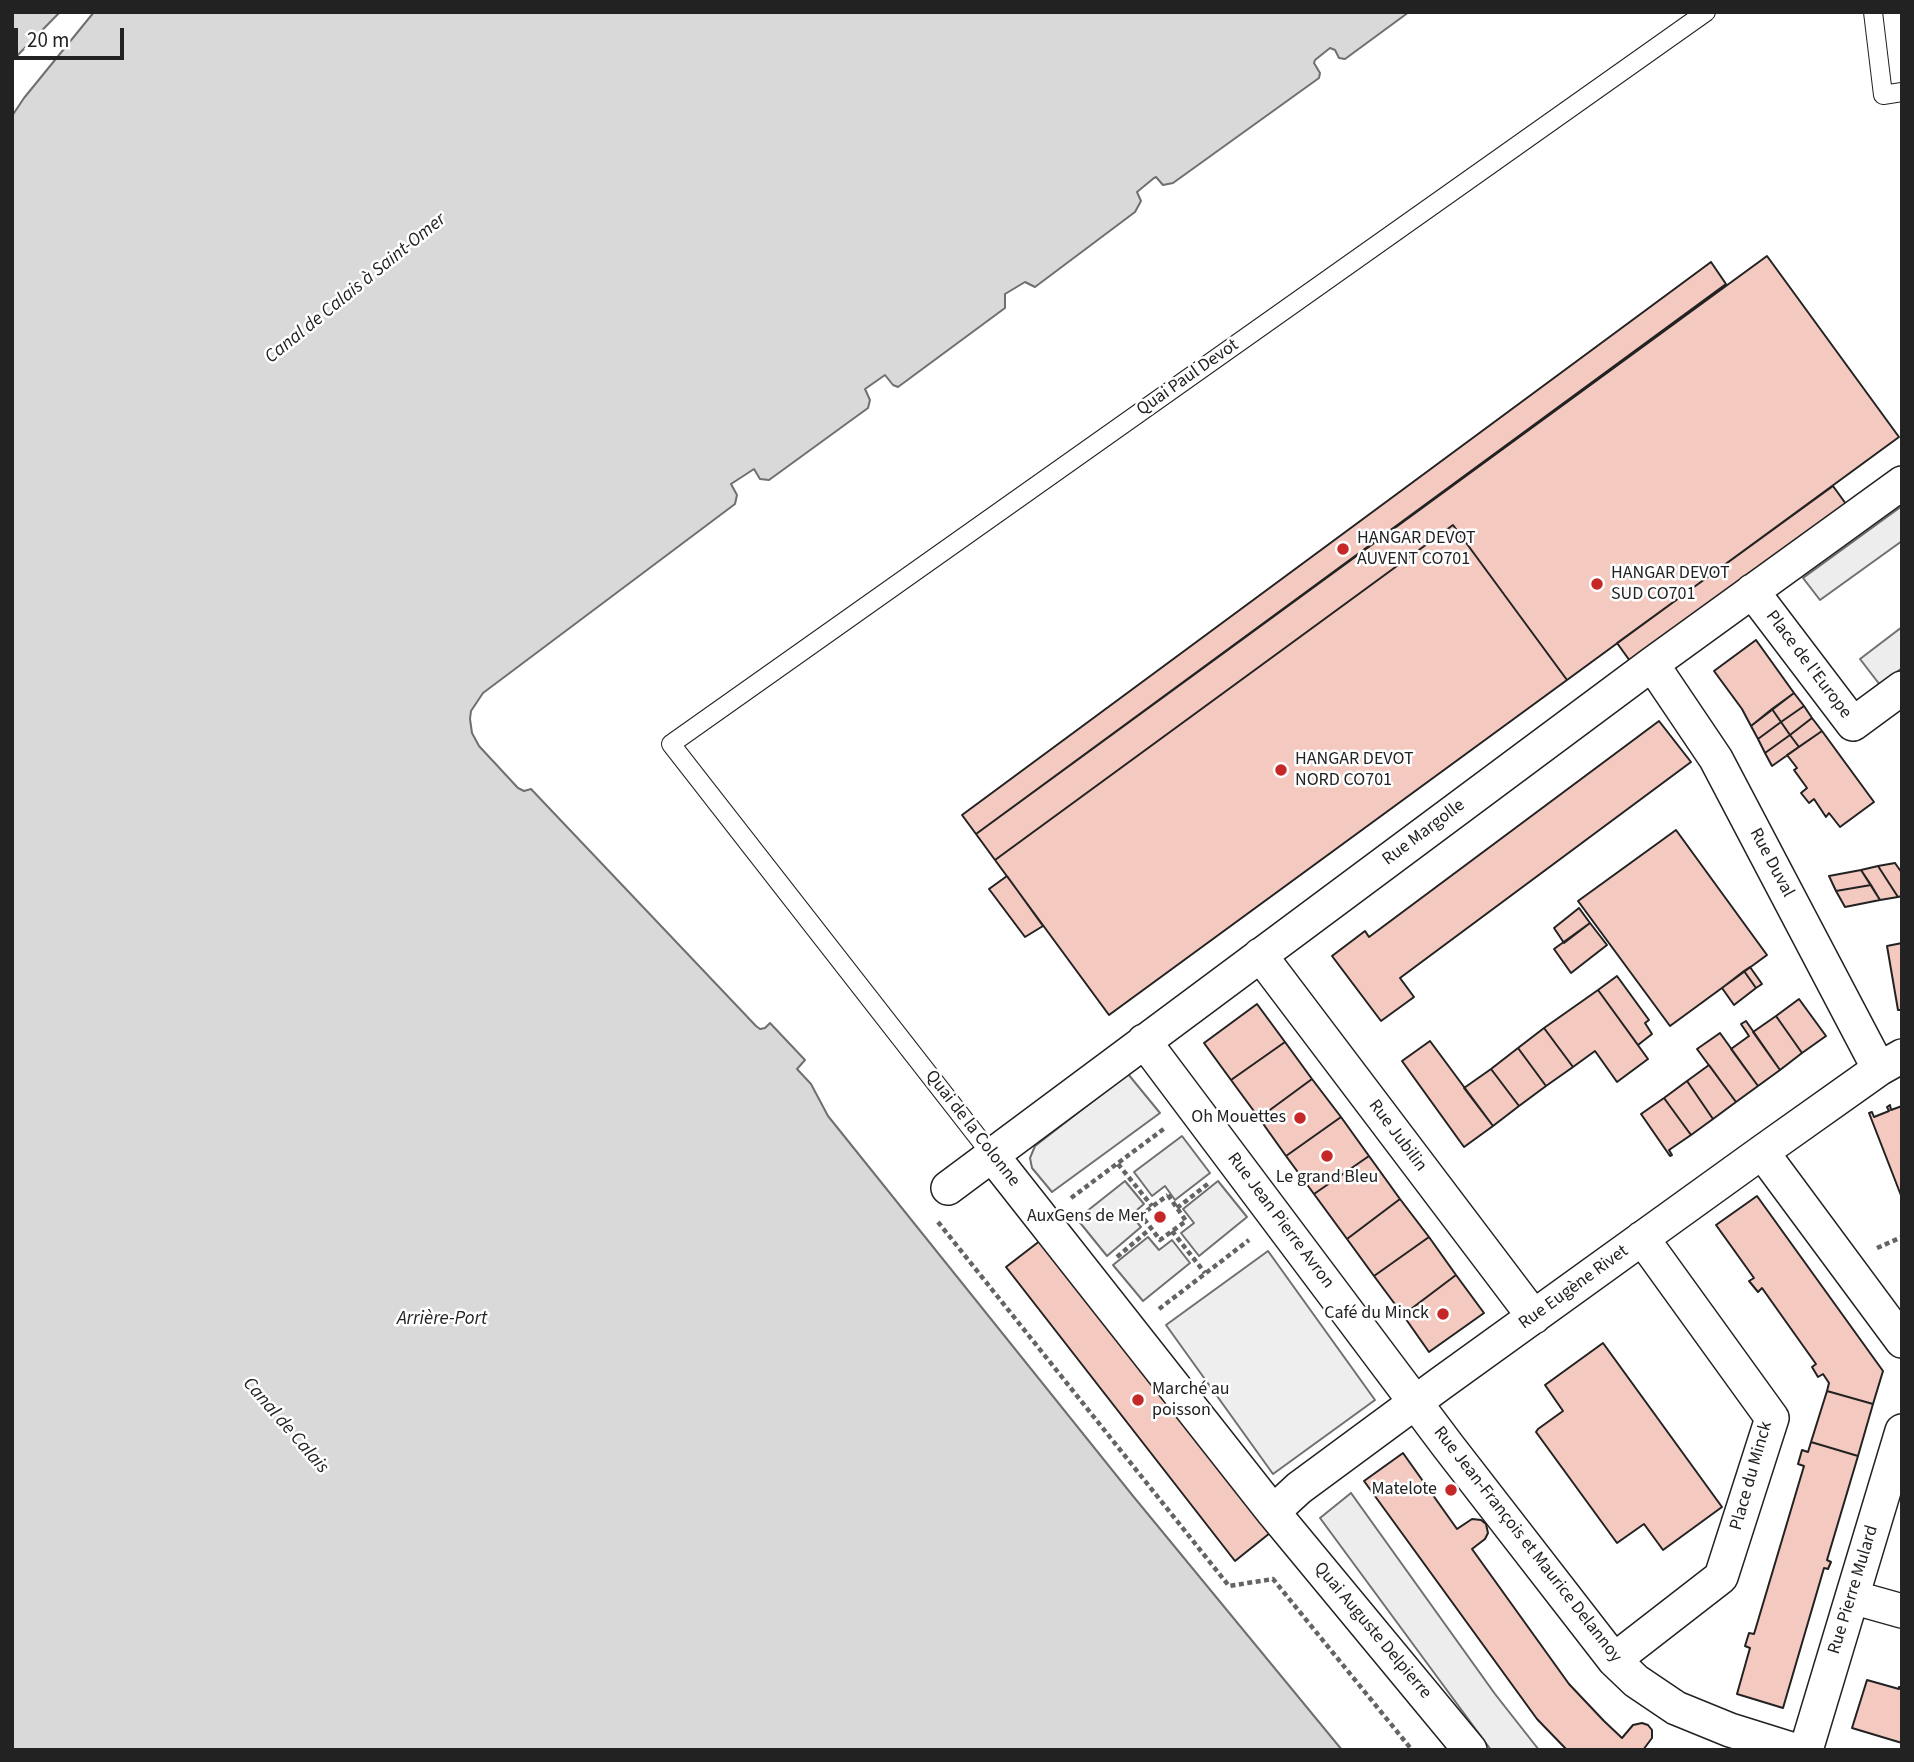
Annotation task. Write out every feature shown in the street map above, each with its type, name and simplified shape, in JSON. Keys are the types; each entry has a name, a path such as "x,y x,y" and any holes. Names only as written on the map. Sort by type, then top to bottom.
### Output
{"street":[{"name":"Rue Margolle","path":"948,1188 1652,664 1902,483"},
{"name":"Place de l'Europe","path":"1752,591 1853,724 1902,688"},
{"name":"Rue Duval","path":"1652,664 1716,759 1890,1062"},
{"name":"Rue Jubilin","path":"1260,955 1534,1317"},
{"name":"Rue Jean Pierre Avron","path":"1144,1041 1416,1402"},
{"name":"Rue Eugène Rivet","path":"1273,1512 1299,1488 1416,1402 1890,1062"},
{"path":"1762,1152 1902,1341"},
{"name":"Quai de la Colonne","path":"991,1154 1273,1512"},
{"name":"Place du Minck","path":"1614,1660 1721,1577 1772,1418 1642,1238"},
{"name":"Rue Jean-François et Maurice Delannoy","path":"1416,1402 1614,1660 1636,1681 1676,1709 1720,1727 1794,1750"},
{"name":"Rue Pierre Mulard","path":"1806,1750 1901,1438"},
{"name":"Quai Auguste Delpierre","path":"1273,1512 1469,1750"},
{"path":"1852,1597 1902,1611"}],"lane":[{"name":"Quai Paul Devot","path":"671,744 1706,12"},
{"path":"1873,12 1883,95 1902,92"},
{"name":"Quai de la Colonne","path":"671,744 991,1154"}],"path":[{"path":"1043,1220 1193,1107"},
{"path":"1117,1163 1152,1206"},
{"path":"948,1188 926,1208 1229,1586 1273,1579 1412,1750"},
{"path":"1168,1195 1186,1221 1160,1240 1151,1228 1141,1215 1168,1195"},
{"path":"1130,1331 1278,1218"},
{"path":"1090,1280 1151,1228"},
{"path":"1172,1231 1205,1273"}],"shaded area":[{"path":"1902,506 1902,541 1820,600 1803,578"},
{"path":"1902,627 1902,668 1880,685 1860,659"},
{"path":"1128,1074 1160,1113 1052,1192 1032,1168 1030,1158 1035,1146"},
{"path":"1182,1136 1210,1173 1175,1200 1165,1186 1152,1196 1134,1172"},
{"path":"1125,1181 1144,1204 1131,1215 1141,1227 1107,1256 1077,1219"},
{"path":"1218,1181 1247,1217 1199,1256 1181,1233 1194,1223 1183,1209"},
{"path":"1148,1237 1159,1250 1172,1240 1190,1263 1143,1301 1113,1265"},
{"path":"1268,1251 1375,1400 1273,1474 1166,1325"},
{"path":"1351,1493 1495,1694 1539,1750 1491,1750 1320,1518"}],"water":[{"path":"12,12 60,12 12,61"},
{"name":"Arrière-Port","path":"94,12 1409,12 1345,59 1339,58 1335,50 1330,48 1315,60 1319,78 1173,183 1163,185 1154,178 1137,192 1141,201 1135,212 1035,287 1025,282 1005,294 1005,308 898,387 885,375 865,389 870,400 868,408 769,480 760,479 754,469 731,484 737,495 735,504 483,693 471,711 470,719 472,733 479,746 518,788 524,791 531,789 756,1026 765,1028 770,1023 805,1060 797,1069 811,1084 828,1116 1133,1496 1342,1750 12,1750 12,116"}],"building":[{"name":"HANGAR DEVOT SUD CO701","path":"1767,256 1899,437 1567,680 1453,525 995,860 976,834"},
{"name":"HANGAR DEVOT AUVENT CO701","path":"1711,262 1726,284 976,834 962,815"},
{"path":"1833,486 1846,504 1630,661 1617,643"},
{"name":"HANGAR DEVOT NORD CO701","path":"1453,525 1567,680 1109,1015 995,860"},
{"path":"1756,640 1794,693 1751,726 1714,671"},
{"path":"1794,693 1804,706 1781,722 1772,709"},
{"path":"1804,706 1812,718 1790,735 1781,722"},
{"path":"1772,709 1781,722 1758,739 1751,726"},
{"path":"1812,718 1822,731 1799,747 1790,735"},
{"path":"1659,721 1691,762 1400,978 1414,997 1381,1021 1332,956 1365,931 1369,937"},
{"path":"1781,722 1790,735 1765,753 1758,739"},
{"path":"1822,731 1874,802 1840,827 1829,813 1826,817 1814,799 1809,803 1801,793 1807,788 1787,755"},
{"path":"1790,735 1799,747 1772,766 1765,753"},
{"path":"1676,830 1767,955 1670,1026 1578,901"},
{"path":"1895,863 1902,873 1902,896 1898,897 1878,866"},
{"path":"1878,866 1898,897 1880,900 1861,870"},
{"path":"1861,870 1871,885 1836,891 1829,876"},
{"path":"1007,876 1043,926 1025,937 989,889"},
{"path":"1871,885 1880,900 1845,907 1836,891"},
{"path":"1579,908 1590,923 1564,943 1554,928"},
{"path":"1590,923 1607,945 1571,973 1554,949"},
{"path":"1902,943 1902,1010 1898,1010 1887,946"},
{"path":"1750,967 1762,984 1756,988 1744,971"},
{"path":"1744,971 1756,988 1734,1005 1722,988"},
{"path":"1617,976 1649,1020 1645,1023 1652,1034 1638,1045 1598,990"},
{"path":"1598,990 1648,1059 1617,1082 1595,1051 1573,1067 1544,1028"},
{"path":"1799,999 1826,1036 1802,1053 1776,1016"},
{"path":"1257,1004 1285,1042 1231,1080 1204,1043"},
{"path":"1776,1016 1802,1053 1780,1070 1753,1032"},
{"path":"1746,1021 1780,1070 1758,1086 1731,1049 1749,1036 1741,1024"},
{"path":"1544,1028 1573,1067 1546,1086 1518,1048"},
{"path":"1720,1033 1758,1086 1736,1102 1697,1049"},
{"path":"1430,1041 1493,1126 1464,1147 1402,1061"},
{"path":"1285,1042 1312,1079 1259,1118 1231,1080"},
{"path":"1518,1048 1546,1086 1519,1106 1491,1069"},
{"path":"1709,1065 1736,1102 1713,1119 1687,1081"},
{"path":"1491,1069 1519,1106 1493,1126 1464,1088"},
{"name":"Oh Mouettes","path":"1312,1079 1341,1117 1286,1156 1259,1118"},
{"path":"1687,1081 1713,1119 1691,1135 1664,1098"},
{"path":"1664,1098 1691,1135 1669,1150 1672,1155 1670,1156 1641,1114"},
{"path":"1890,1105 1891,1110 1902,1106 1902,1198 1869,1113 1872,1112 1874,1117 1889,1111 1887,1107"},
{"name":"Le grand Bleu","path":"1341,1117 1369,1156 1314,1194 1286,1156"},
{"path":"1369,1156 1400,1199 1347,1239 1314,1194"},
{"path":"1757,1196 1883,1371 1873,1404 1827,1391 1829,1383 1823,1374 1818,1377 1812,1367 1816,1364 1762,1288 1758,1292 1749,1281 1754,1278 1716,1225"},
{"path":"1400,1199 1429,1237 1374,1276 1347,1239"},
{"path":"1429,1237 1456,1275 1403,1315 1374,1276"},
{"name":"Marché au poisson","path":"1041,1240 1270,1533 1235,1561 1006,1267"},
{"name":"Café du Minck","path":"1456,1275 1484,1313 1429,1352 1403,1315"},
{"path":"1603,1343 1722,1507 1663,1550 1644,1524 1617,1543 1536,1432 1563,1411 1545,1385"},
{"path":"1827,1391 1873,1404 1858,1456 1811,1442"},
{"path":"1811,1442 1858,1456 1827,1560 1831,1562 1828,1569 1824,1568 1783,1708 1737,1694 1750,1648 1745,1646 1749,1633 1754,1634 1804,1466 1798,1464 1802,1450 1808,1452"},
{"path":"1403,1453 1457,1529 1472,1519 1486,1524 1488,1533 1485,1539 1472,1549 1569,1684 1604,1721 1622,1738 1633,1725 1648,1725 1652,1730 1652,1738 1643,1750 1567,1750 1537,1719 1364,1481"},
{"path":"1867,1680 1899,1689 1902,1687 1902,1743 1852,1728"}],"place":[{"name":"HANGAR DEVOT AUVENT CO701","path":"1343,549"},
{"name":"HANGAR DEVOT SUD CO701","path":"1597,584"},
{"name":"HANGAR DEVOT NORD CO701","path":"1281,770"},
{"name":"Oh Mouettes","path":"1300,1118"},
{"name":"Le grand Bleu","path":"1327,1156"},
{"name":"AuxGens de Mer","path":"1160,1217"},
{"name":"Café du Minck","path":"1443,1314"},
{"name":"Marché au poisson","path":"1138,1400"},
{"name":"Matelote","path":"1451,1490"}],"water label":[{"name":"Canal de Calais à Saint-Omer","path":"356,289"},
{"name":"Canal de Calais","path":"285,1426"}]}
